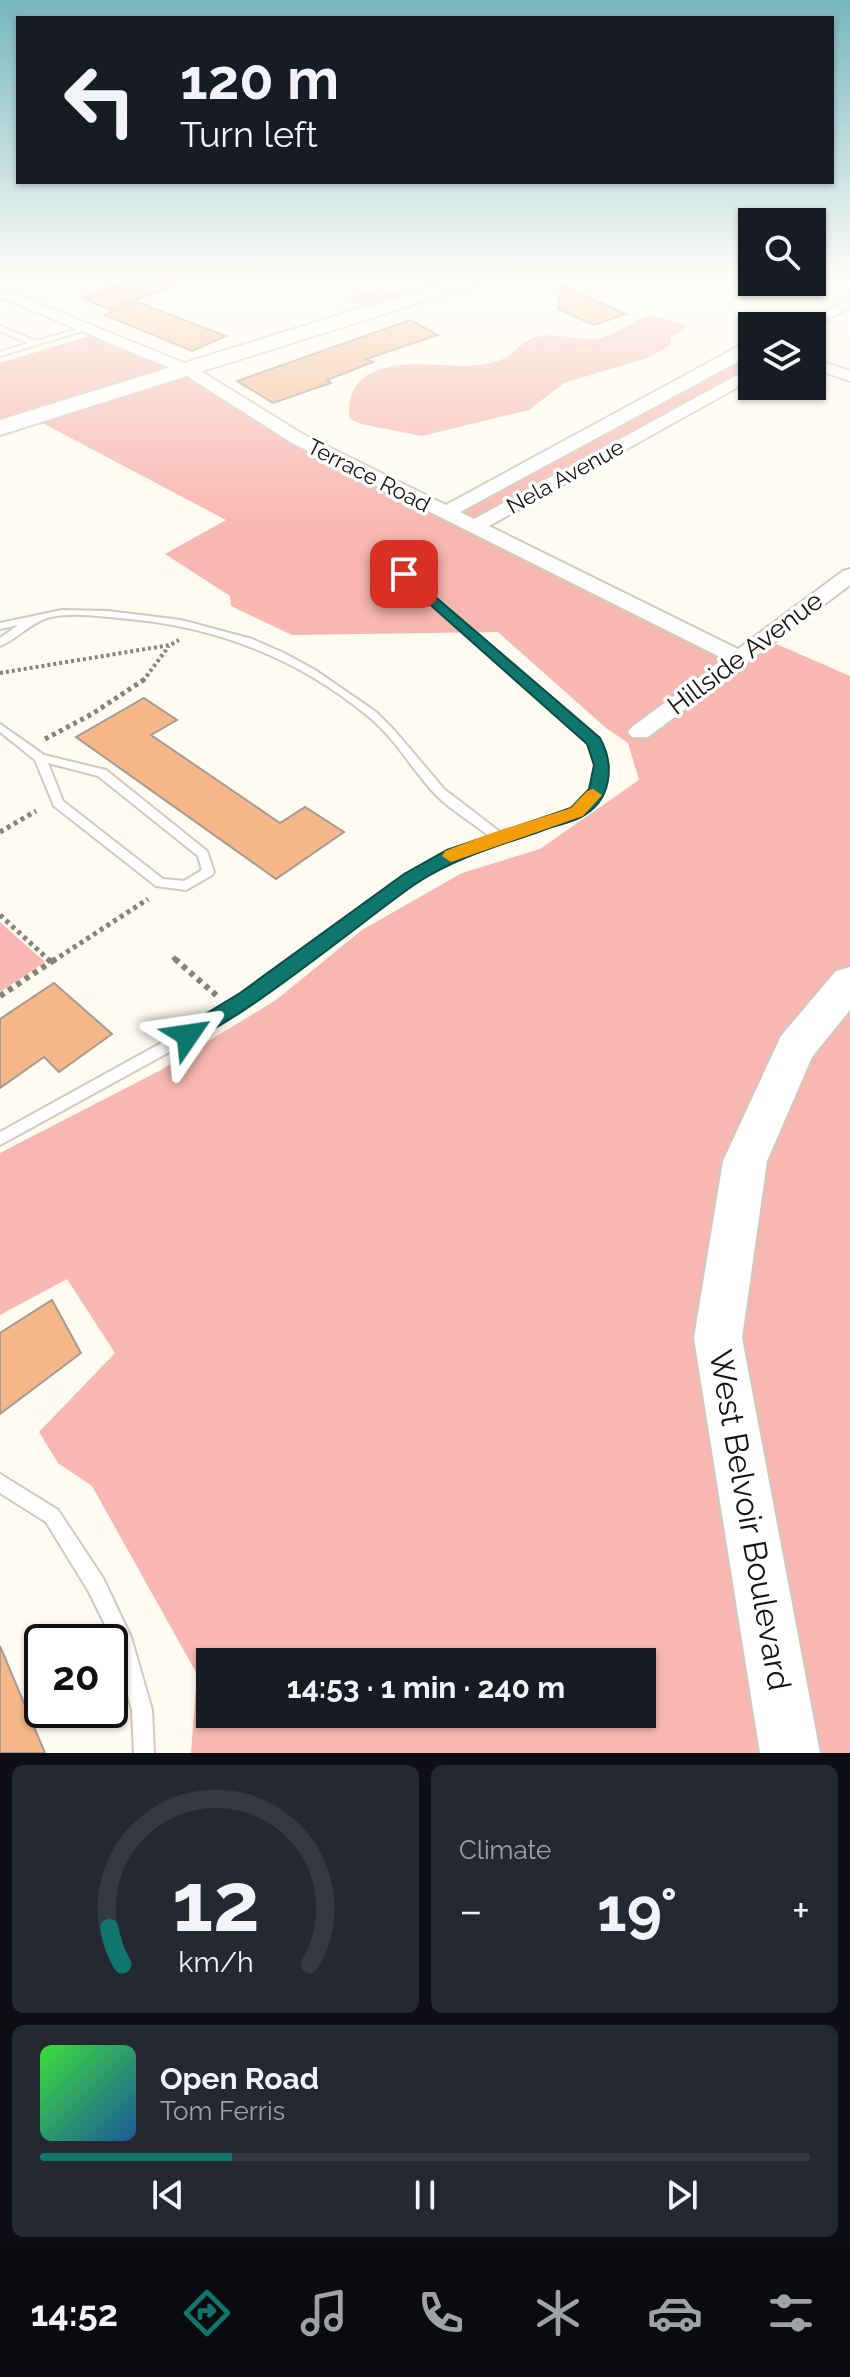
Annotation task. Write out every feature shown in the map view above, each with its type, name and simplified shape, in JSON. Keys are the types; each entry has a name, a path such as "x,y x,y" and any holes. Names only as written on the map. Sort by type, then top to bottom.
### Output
{"main road":[{"path":"0,428 217,361"},
{"name":"West Belvoir Boulevard","path":"790,1753 718,1338 745,1161 795,1048 850,982"}],"street":[{"name":"Terrace Road","path":"166,361 188,370 298,439 740,658"},
{"name":"Nela Avenue","path":"445,513 723,361"},
{"path":"826,368 850,376"},
{"name":"Nela Avenue","path":"474,527 738,380"},
{"name":"Nela Avenue","path":"626,414 656,425"},
{"name":"Hillside Avenue","path":"640,732 850,575"}],"lane":[{"path":"0,1139 239,1003 410,878 454,854 577,812 597,791 603,765 594,742 404,574"},
{"path":"0,626 37,618 87,613 161,617 221,630 305,668 344,691 376,717 412,754 440,792 498,837"},
{"path":"0,643 37,618"},
{"path":"0,727 40,758 102,773 203,854 208,872 186,886 160,883 58,803 40,758"},
{"path":"0,1483 52,1516 96,1585 121,1637 142,1710 144,1753"}],"path":[{"path":"0,673 170,645 191,633"},
{"path":"25,746 55,735 143,681 170,645"},
{"path":"0,832 36,811"},
{"path":"0,996 148,899"},
{"path":"0,915 51,962"},
{"path":"173,957 219,998"}],"shaded area":[{"path":"166,361 188,370 298,439 445,513 730,361 738,361 738,380 475,527 740,657 765,639 850,676 850,1753 191,1753 196,1687 196,1728 656,1728 656,1648 196,1648 196,1672 92,1486 58,1463 39,1432 115,1353 67,1279 0,1315 0,1153 161,1070 276,1000 362,930 462,873 540,849 639,780 628,743 606,728 498,632 292,635 231,606 230,596 165,554 226,520 33,418 0,428 0,363"},
{"path":"638,361 564,383 529,410 422,436 350,419 349,405 353,393 371,373 400,365"},
{"path":"0,922 45,962 0,992"}],"building":[{"path":"294,361 373,362 327,380 331,383 273,403 237,381"},
{"path":"144,698 177,720 151,735 280,823 305,807 344,832 276,879 76,737"},
{"path":"54,983 112,1034 59,1072 44,1057 0,1088 0,1019"},
{"path":"52,1300 81,1353 0,1414 0,1333"},
{"path":"0,1646 24,1703 24,1728 34,1728 45,1753 0,1753"}],"slow traffic":[{"path":"451,856 498,837 577,812 593,795"}],"route":[{"path":"188,1035 247,998 410,878 454,854 577,812 597,791 603,765 594,742 404,574"}]}
